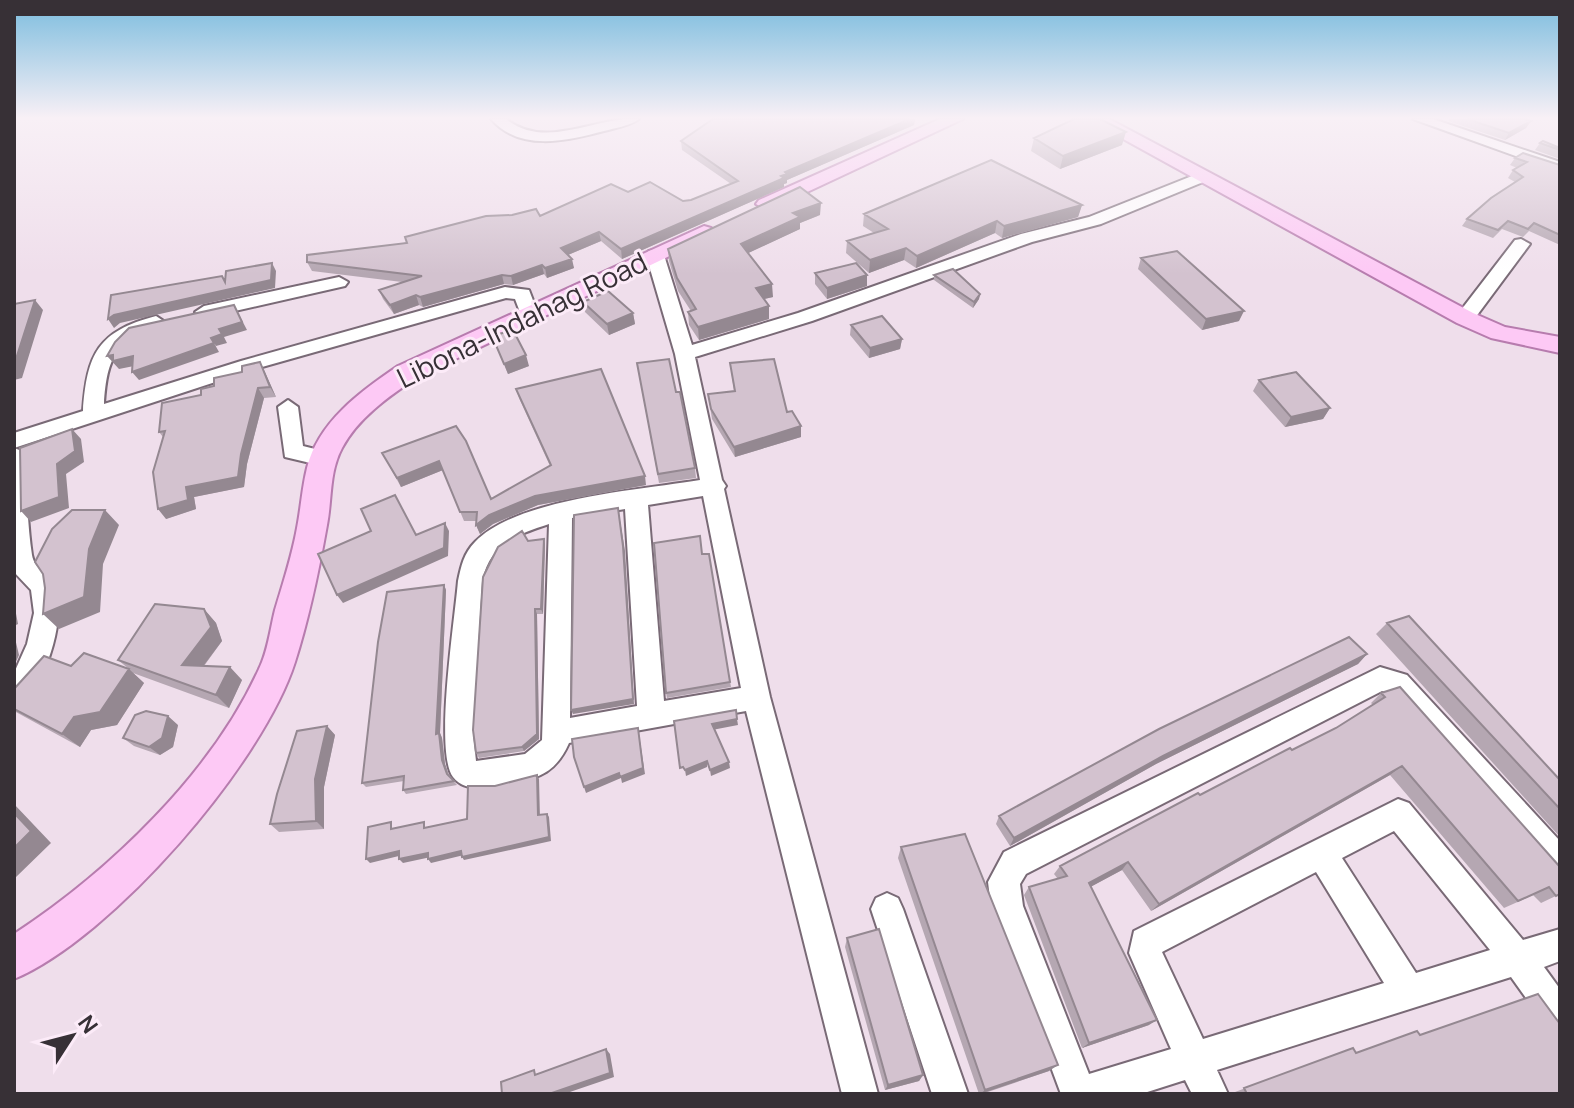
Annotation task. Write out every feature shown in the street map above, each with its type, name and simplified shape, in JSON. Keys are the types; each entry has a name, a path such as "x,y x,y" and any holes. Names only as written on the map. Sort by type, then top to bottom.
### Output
{"main road":[{"name":"Libona-Indahag Road","path":"14,958 71,917 159,835 219,767 252,716 276,669 314,517 323,458 346,421 376,392 407,372 840,171"},
{"path":"1190,171 1465,318 1499,333 1560,345"}],"street":[{"path":"685,354 805,317 1027,238 1112,216 1202,177"},
{"path":"1465,318 1521,244"},
{"path":"655,255 685,354 715,486 756,697 860,1094"},
{"path":"93,415 97,369 106,347 128,330 339,282"},
{"path":"14,441 350,334 505,292 523,294 530,316"},
{"path":"288,407 293,452 323,458"},
{"path":"14,456 20,559 24,571 43,588 46,604 40,649 22,686 14,694"},
{"path":"561,511 557,733 550,754 542,761 480,777 464,770 459,734 470,581 477,557 491,542 517,527 561,511 715,486"},
{"path":"636,500 651,717"},
{"path":"1560,864 1398,683 1380,679 1015,863 1004,882 1007,906 1081,1094 1560,945"},
{"path":"557,733 756,697"},
{"path":"1210,1094 1145,953 1146,943 1398,813 1517,958 1560,1017"},
{"path":"1321,852 1409,992"},
{"path":"887,909 950,1094"}],"building":[{"path":"723,171 788,171 781,176 784,178 621,249 599,232 561,248 572,259 420,297 416,295 390,305 379,290 422,276 307,262 307,255 407,243 405,237 486,216 512,215 536,209 540,216 611,184 628,192 650,182 683,201 738,181"},
{"path":"966,171 1013,171 1082,205 1004,226 997,221 917,256 906,248 870,260 847,241 888,229 864,214"},
{"path":"1514,171 1560,171 1560,235 1534,223 1528,229 1508,221 1498,230 1467,219 1491,198 1523,177"},
{"path":"800,187 821,203 793,213 800,217 741,244 772,284 756,288 769,306 698,327 688,312 696,309 677,278 668,249"},
{"path":"1177,251 1244,311 1206,319 1141,258"},
{"path":"272,263 271,280 114,315 108,319 111,295 222,276 225,282 226,271"},
{"path":"856,263 867,275 827,288 815,273"},
{"path":"953,269 980,294 974,302 934,275"},
{"path":"608,291 633,313 607,324 583,302"},
{"path":"35,300 14,365 14,304"},
{"path":"234,305 242,322 219,329 222,334 211,338 214,343 132,372 133,356 113,361 113,355 107,356 129,328"},
{"path":"882,316 902,339 870,348 851,325"},
{"path":"513,330 526,355 504,364 492,336"},
{"path":"669,359 676,392 680,392 695,468 658,474 637,363"},
{"path":"774,359 787,412 792,411 801,426 734,447 711,409 708,394 735,391 730,363"},
{"path":"260,362 270,387 258,388 238,477 186,487 188,500 158,509 153,472 165,431 159,432 162,403 201,395 201,389 214,386 214,378 242,372 242,366"},
{"path":"601,369 645,476 535,496 489,515 476,525 477,512 460,512 439,461 397,478 382,453 456,426 466,441 491,499 551,465 516,389"},
{"path":"1296,372 1330,408 1291,417 1259,380"},
{"path":"72,429 75,451 57,464 59,497 21,511 20,448"},
{"path":"395,495 416,535 445,523 444,548 337,595 318,554 371,531 361,509"},
{"path":"618,508 633,699 571,710 574,515"},
{"path":"72,510 105,510 89,549 84,597 43,614 43,574 35,562 52,529"},
{"path":"522,531 528,541 544,539 541,609 535,609 537,734 522,747 476,753 473,730 483,577 498,547"},
{"path":"700,536 702,554 709,554 730,682 666,693 654,543"},
{"path":"444,585 436,734 439,733 447,774 454,781 403,790 404,776 362,783 378,642 387,592"},
{"path":"155,604 204,609 211,627 182,665 230,667 216,695 118,660"},
{"path":"1409,616 1560,780 1560,809 1387,623"},
{"path":"1349,637 1367,654 1163,756 1014,838 999,816 1159,729"},
{"path":"84,653 129,669 100,712 74,717 62,734 14,709 14,689 44,656 71,666"},
{"path":"1400,687 1560,867 1560,894 1556,896 1549,887 1518,901 1402,766 1159,904 1128,862 1089,883 1157,1020 1089,1043 1029,887 1067,876 1060,866 1198,793 1200,795 1336,728 1385,697 1381,693"},
{"path":"736,710 737,719 712,724 729,762 710,770 707,761 685,770 680,768 674,721"},
{"path":"146,711 168,716 162,738 149,747 123,738 135,715"},
{"path":"327,726 315,779 316,821 270,824 297,731"},
{"path":"638,728 643,768 620,777 619,773 584,787 574,757 572,739"},
{"path":"537,775 538,815 547,814 549,837 462,857 461,851 428,859 428,853 399,859 399,851 366,859 368,827 391,822 391,829 424,822 424,828 467,819 468,786 495,786"},
{"path":"14,813 31,831 14,848"},
{"path":"965,834 1058,1065 985,1090 901,847"},
{"path":"879,929 923,1075 888,1085 847,938"},
{"path":"1538,994 1560,1024 1560,1094 1247,1094 1244,1088 1353,1048 1356,1053 1417,1031 1420,1035"},
{"path":"606,1049 610,1073 549,1094 502,1094 501,1082 534,1070 535,1075"}]}
